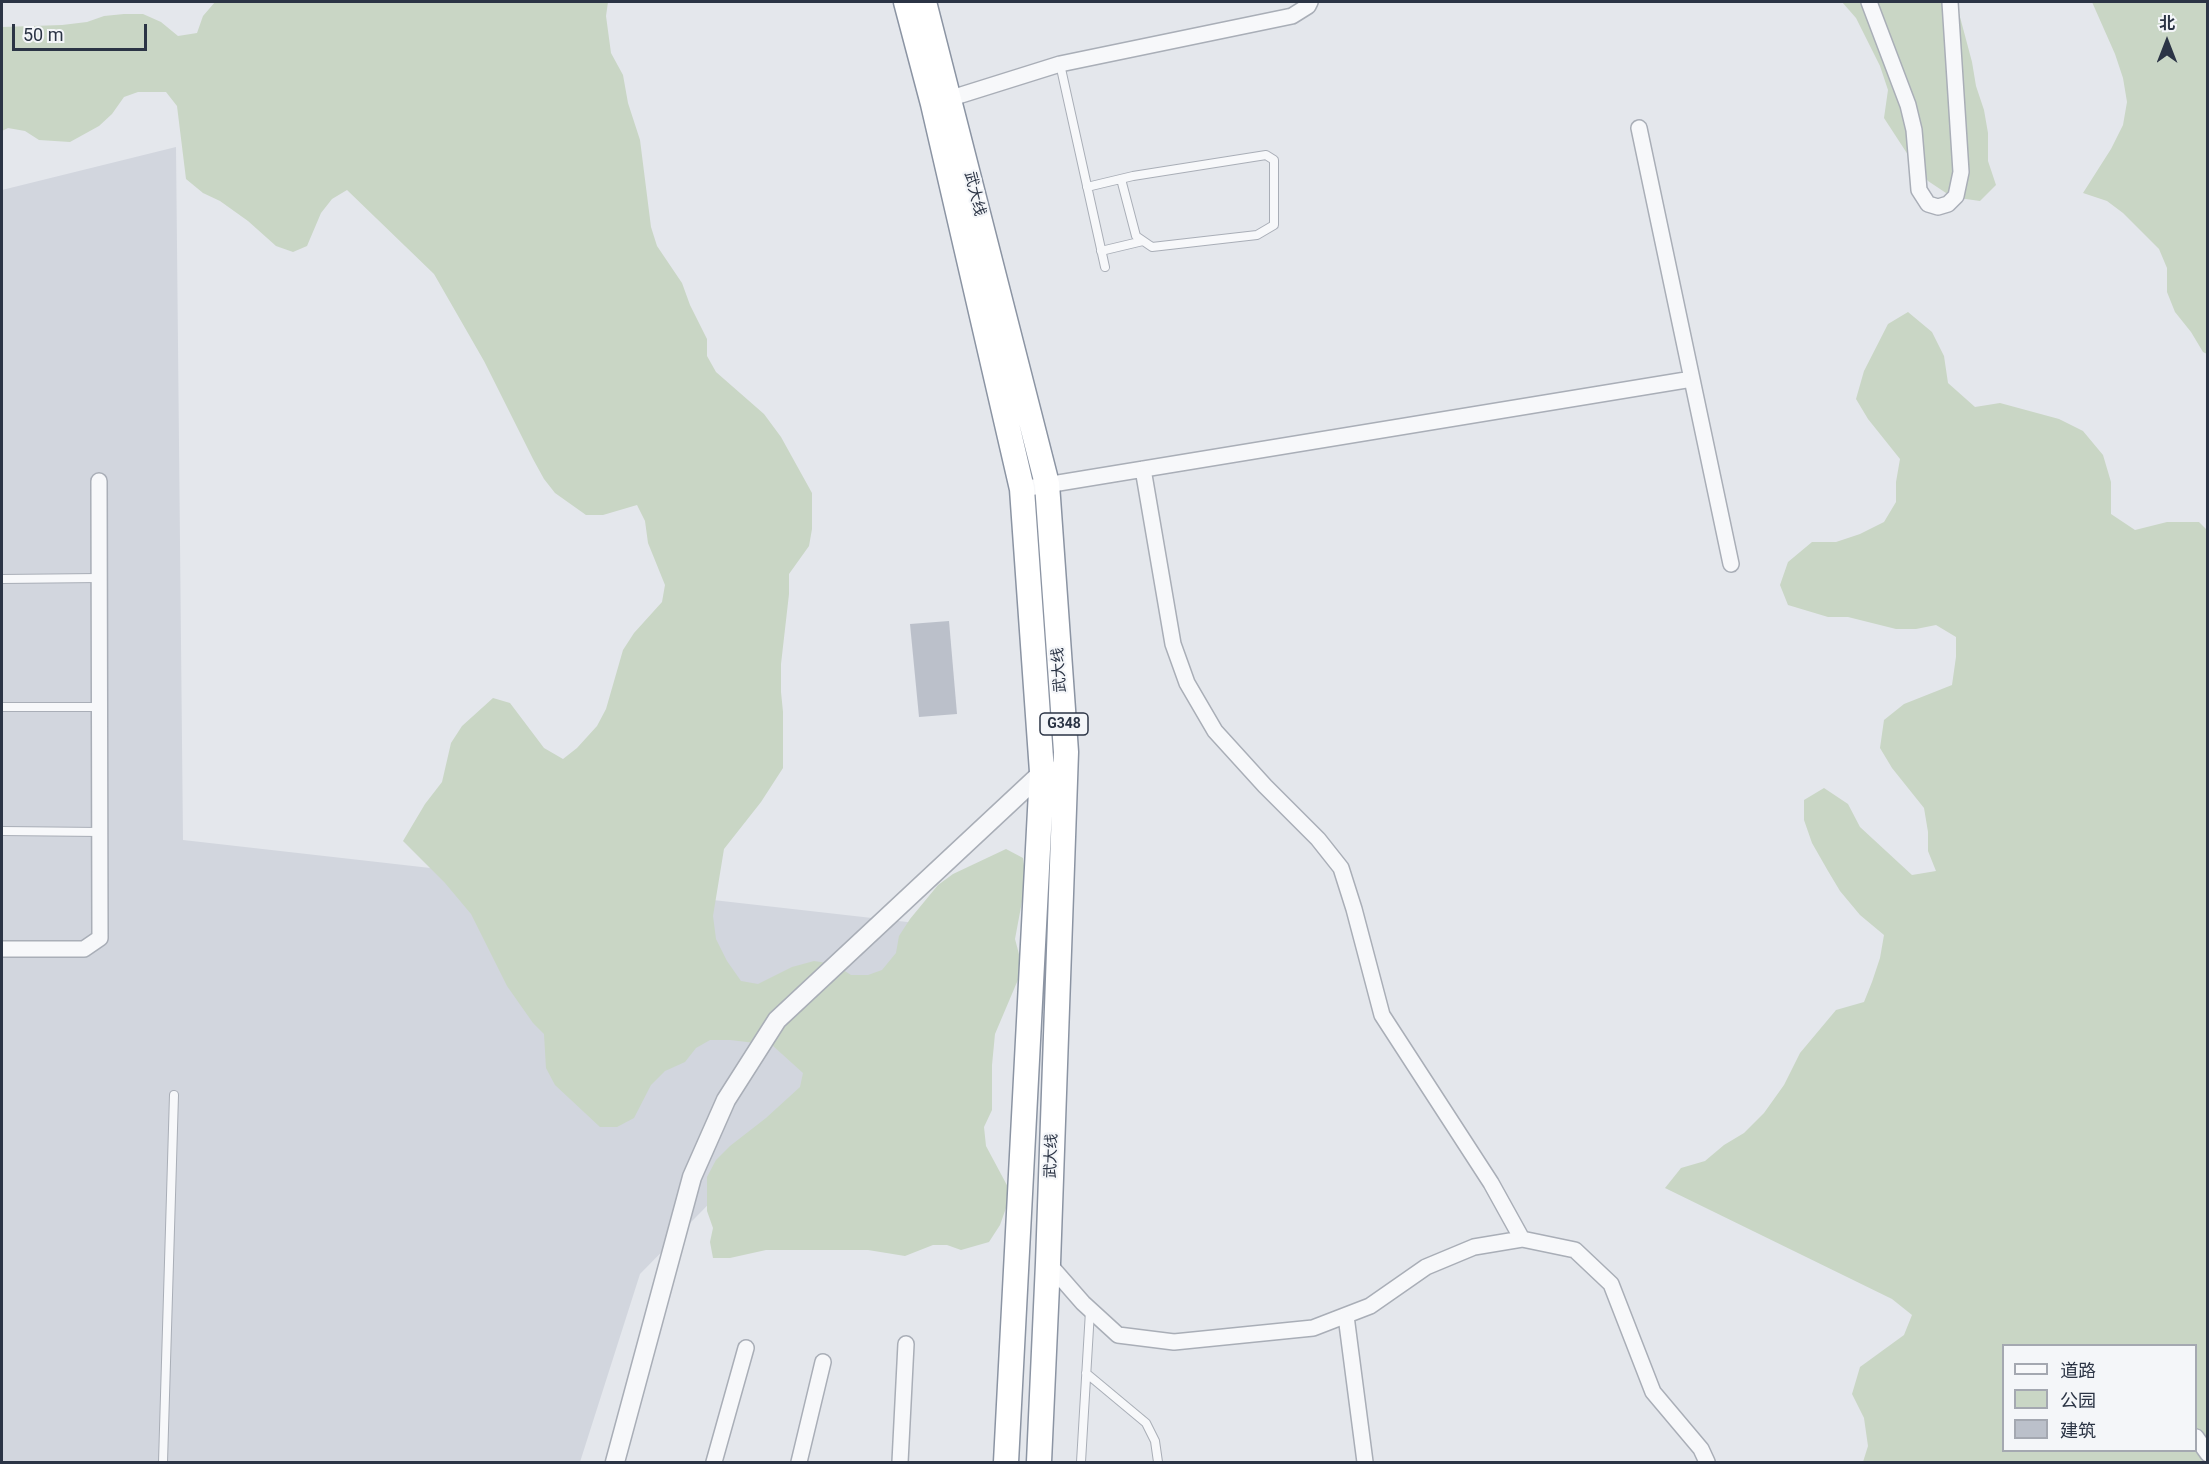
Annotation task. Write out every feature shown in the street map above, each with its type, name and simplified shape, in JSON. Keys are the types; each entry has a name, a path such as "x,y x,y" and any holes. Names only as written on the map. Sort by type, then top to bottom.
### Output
{"highway":[{"name":"武大线","path":"906,2 941,101 1047,484 1066,752 1039,1462"},
{"name":"武大线","path":"924,2 941,101 1023,489 1042,772 1006,1462"}],"street":[{"path":"941,101 1060,64 1292,16 1308,6 1310,2"},
{"path":"1869,2 1908,105 1914,130 1919,190 1928,204 1938,207 1948,204 1956,196 1961,172 1950,2"},
{"path":"1639,128 1731,564"},
{"path":"1023,489 1692,379"},
{"path":"1143,469 1173,644 1187,683 1215,731 1318,839 1341,868 1382,1015 1491,1183 1522,1239"},
{"path":"2,949 84,949 100,938 99,481"},
{"path":"615,1462 692,1177 726,1100 777,1020 1066,752"},
{"path":"1048,1263 1090,1309 1118,1335 1174,1342 1312,1329 1370,1306 1426,1267 1474,1247 1522,1239 1575,1250 1611,1284 1653,1392 1701,1449 1707,1462"},
{"path":"1346,1316 1365,1462"},
{"path":"900,1462 906,1344"},
{"path":"714,1462 746,1348"},
{"path":"799,1462 823,1362"},
{"path":"2197,1438 2208,1454"}],"lane":[{"path":"1060,64 1105,267"},
{"path":"1087,186 1121,179 1266,155 1274,160 1274,225 1257,235 1152,247 1136,236 1121,179"},
{"path":"1101,251 1143,241"},
{"path":"2,579 99,578"},
{"path":"2,707 100,707"},
{"path":"2,831 100,832"},
{"path":"163,1462 174,1095"},
{"path":"1081,1462 1090,1309"},
{"path":"1086,1372 1146,1423 1155,1442 1158,1462"}],"shaded area":[{"path":"176,147 183,840 978,930 640,1274 580,1462 2,1462 2,190"}],"green space":[{"path":"215,2 608,2 606,16 611,53 623,75 628,103 640,140 651,227 657,246 682,283 707,339 707,356 716,372 764,414 781,437 812,493 812,529 809,546 789,574 781,664 783,768 761,802 724,849 713,916 716,939 727,961 741,981 758,984 792,967 814,961 834,964 851,975 868,975 882,970 896,953 899,936 938,885 953,874 1006,849 1023,858 1026,880 1015,939 1020,958 1020,975 995,1034 992,1110 984,1127 986,1146 1009,1189 1000,1225 989,1242 961,1250 947,1245 933,1245 905,1256 868,1250 766,1250 730,1258 713,1258 710,1242 713,1228 707,1211 707,1177 716,1160 730,1146 800,1087 803,1073 772,1045 710,1040 696,1048 685,1062 665,1071 651,1085 634,1118 617,1127 600,1127 555,1085 546,1068 544,1034 533,1023 507,986 471,914 445,883 403,841 425,804 442,782 451,743 462,726 493,698 510,703 544,748 563,759 577,748 597,726 606,709 623,650 634,633 662,602 665,585 648,543 645,521 637,505 603,515 586,515 555,493 544,479 484,361 434,274 347,190 332,199 321,213 307,246 293,252 276,246 248,221 220,201 203,193 186,179 177,106 166,92 138,92 124,97 112,114 99,126 70,142 39,140 25,131 8,128 2,131 2,27 62,25 87,22 104,16 143,14 161,22 178,36 197,33 203,16"},
{"path":"1842,2 1956,2 1984,110 1988,133 1988,161 1996,185 1980,201 1952,197 1928,181 1912,161 1884,118 1888,90 1880,66 1856,18"},
{"path":"2092,2 2207,2 2207,354 2203,352 2175,312 2167,292 2167,268 2159,249 2123,213 2107,201 2083,193 2111,149 2123,125 2127,102 2123,78 2115,54"},
{"path":"1908,312 1932,332 1944,356 1948,383 1975,407 2000,403 2059,419 2083,431 2103,455 2111,482 2111,514 2135,530 2167,522 2199,522 2207,530 2207,1462 1863,1462 1868,1446 1864,1418 1852,1394 1860,1367 1904,1335 1912,1315 1892,1299 1665,1188 1681,1168 1705,1161 1724,1145 1744,1133 1764,1113 1784,1085 1800,1053 1836,1010 1864,1002 1872,982 1880,958 1884,935 1860,915 1840,891 1828,871 1812,843 1804,820 1804,800 1824,788 1848,804 1860,827 1912,875 1936,871 1928,851 1924,808 1892,768 1880,748 1884,720 1904,704 1952,685 1956,637 1936,625 1916,629 1896,629 1848,617 1828,617 1788,605 1780,585 1788,562 1812,542 1836,542 1860,534 1884,522 1896,502 1896,482 1900,459 1868,419 1856,399 1864,371 1888,324"}],"building":[{"path":"949,621 957,714 919,717 910,624"}]}
